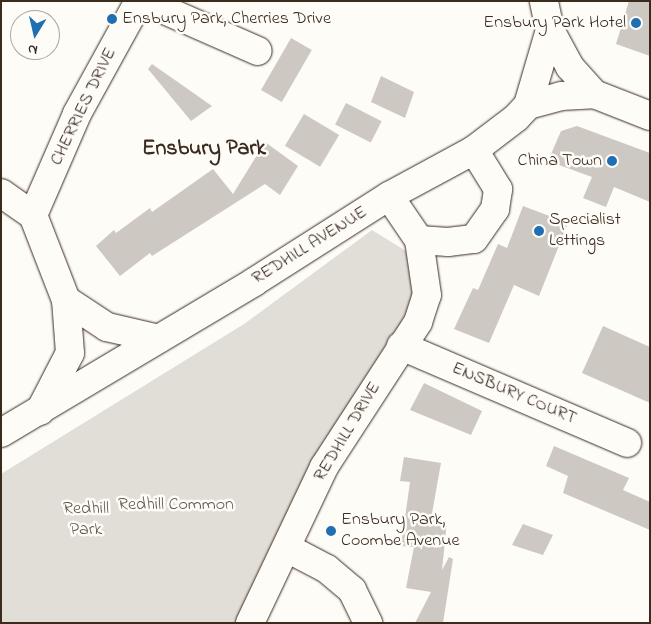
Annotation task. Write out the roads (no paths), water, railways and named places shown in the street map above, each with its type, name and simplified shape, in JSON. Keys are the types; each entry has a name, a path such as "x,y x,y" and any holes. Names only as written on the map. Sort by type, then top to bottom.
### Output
{"main road":[{"name":"CHERRIES DRIVE","path":"33,215 77,114 139,1"},
{"path":"144,1 258,51"},
{"path":"542,11 570,66 594,94"},
{"name":"REDHILL AVENUE","path":"1,433 159,339 389,196 474,150 516,118 528,105 542,11"},
{"path":"528,105 561,96 594,94 650,116"},
{"path":"419,240 448,242 474,239 495,209 498,189 474,150"},
{"path":"1,193 33,215 66,300 70,353 40,411"},
{"name":"REDHILL DRIVE","path":"250,623 288,548 324,467 418,322 427,295 419,240 389,196"},
{"path":"66,300 107,326 159,339"},
{"name":"ENSBURY COURT","path":"401,346 627,443"},
{"path":"288,548 327,569 352,590 368,623"}],"place":[{"name":"Ensbury Park, Cherries Drive","path":"112,19"},
{"name":"Ensbury Park Hotel","path":"636,23"},
{"name":"China Town","path":"612,161"},
{"name":"Specialist Lettings","path":"539,231"},
{"name":"Ensbury Park, Coombe Avenue","path":"331,531"}],"district":[{"name":"Ensbury Park","path":"204,150"}],"park label":[{"name":"Redhill Common","path":"176,505"},
{"name":"Redhill Park","path":"86,520"}]}
